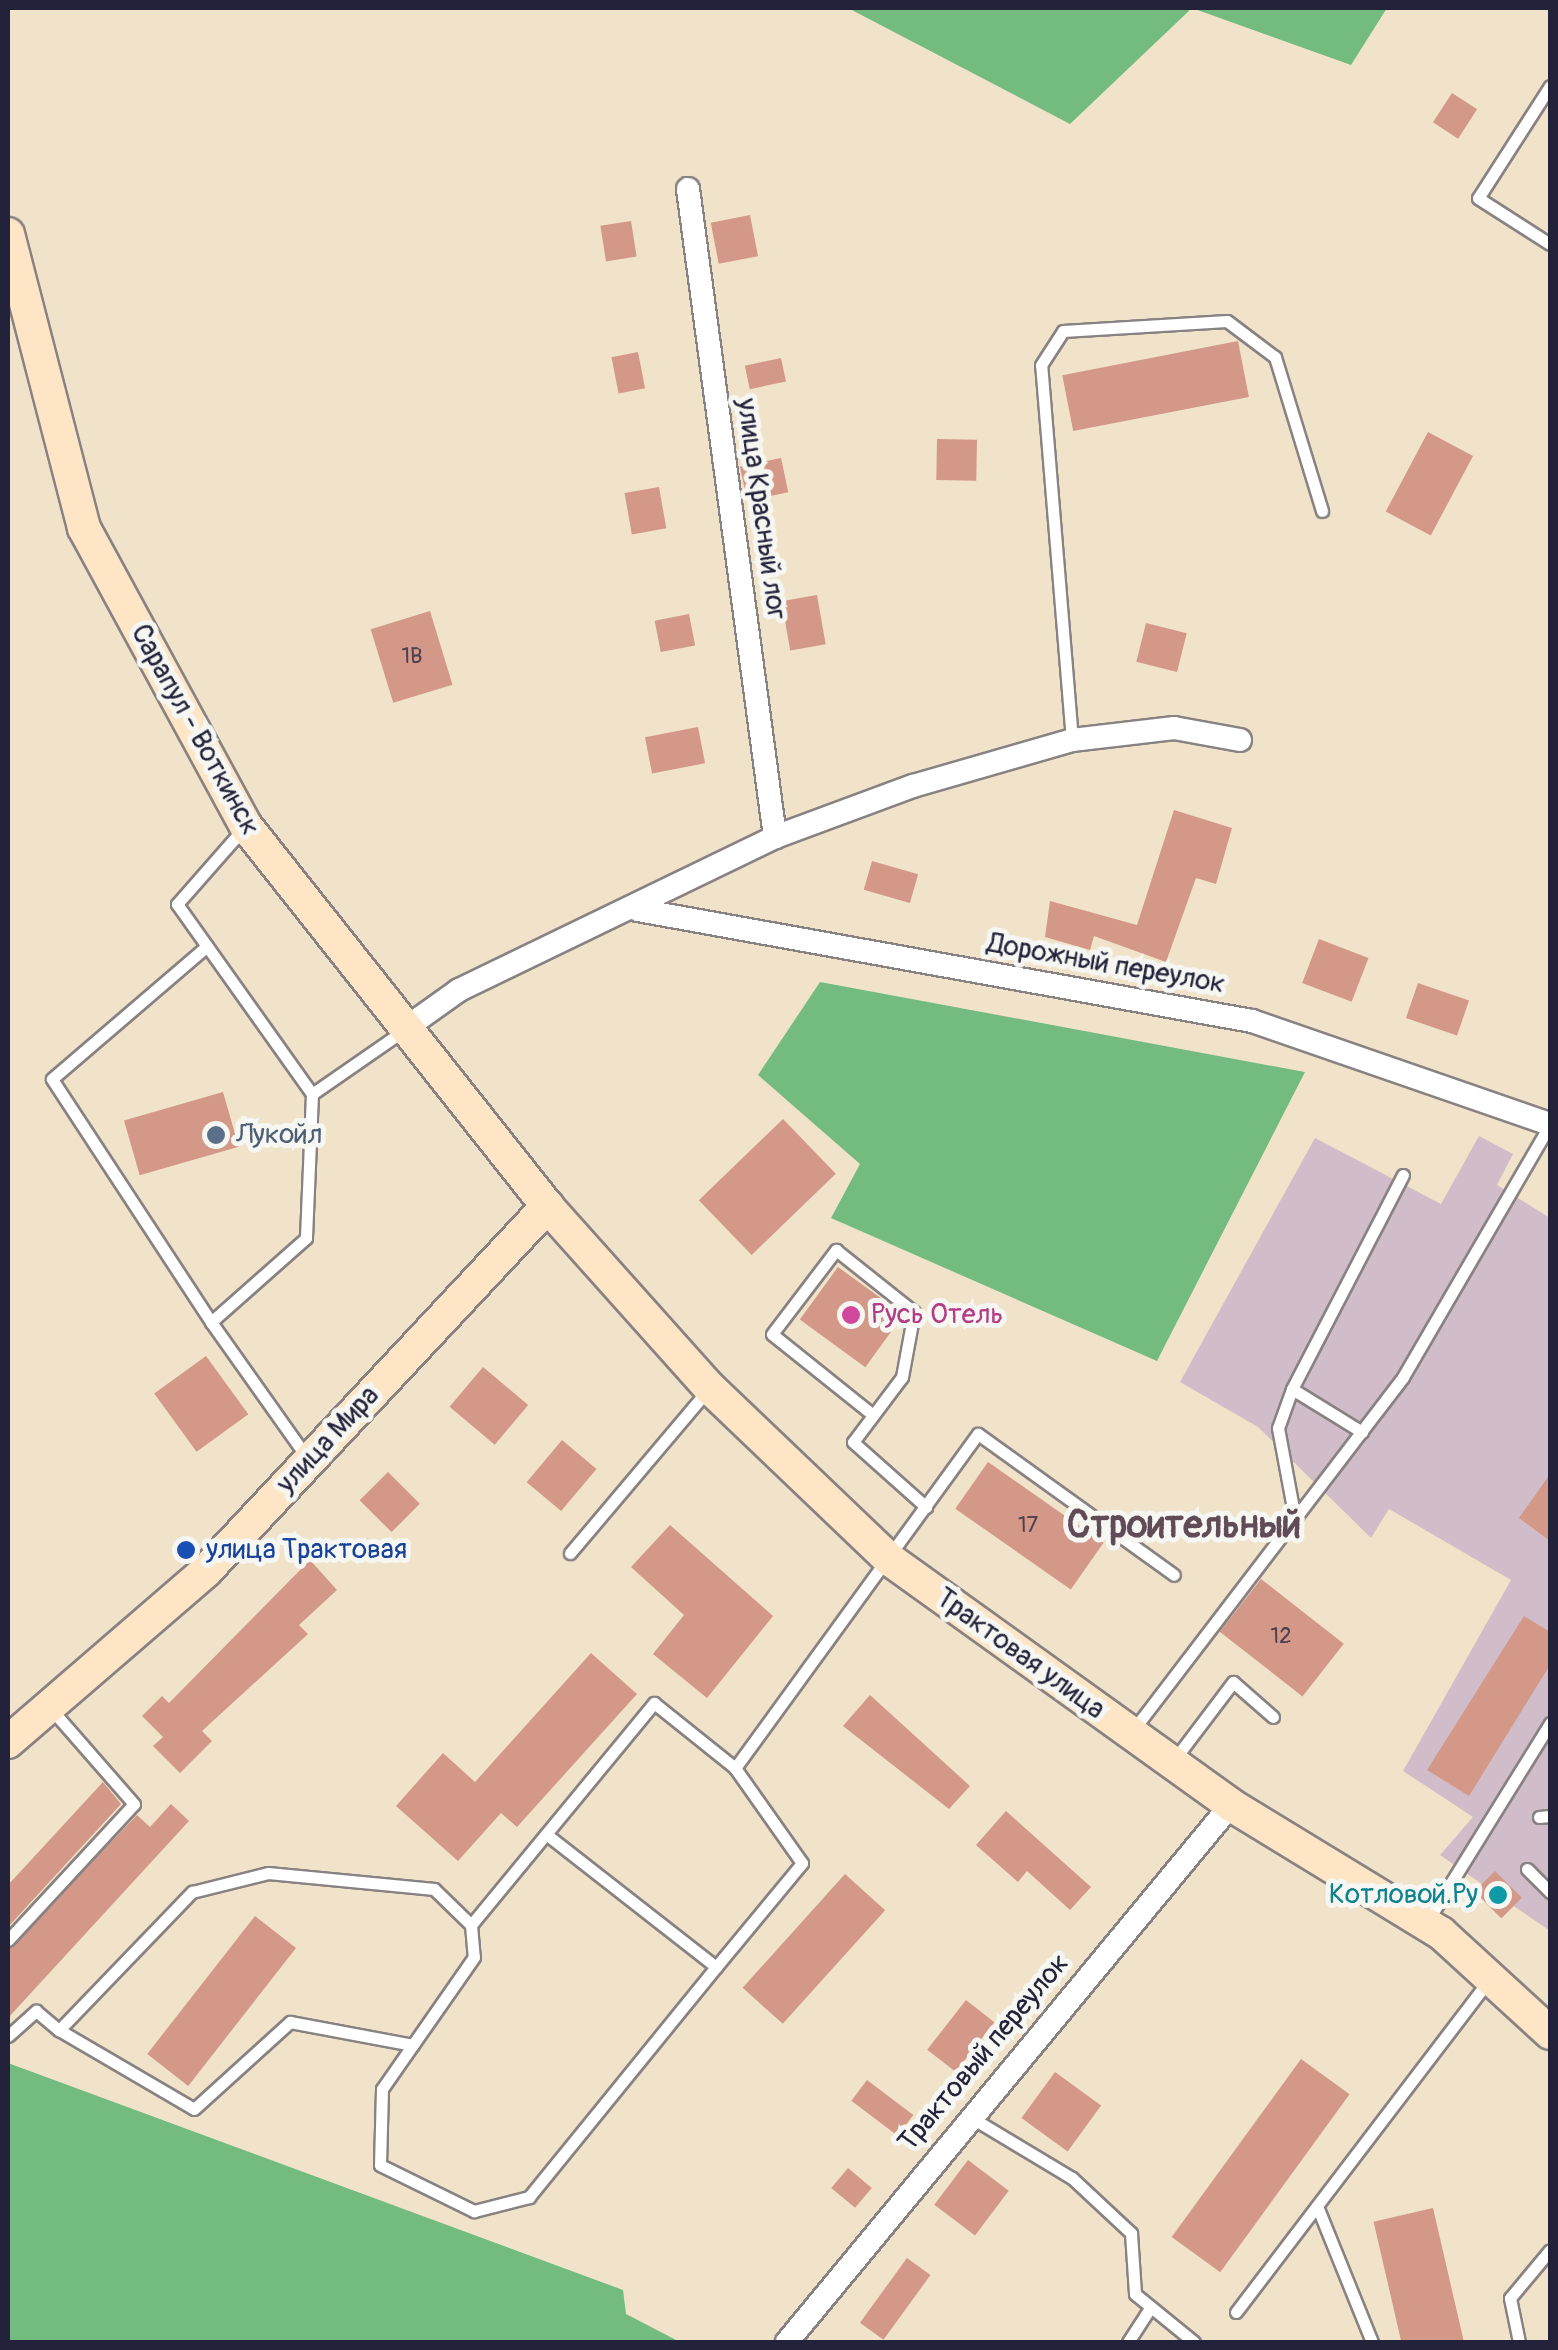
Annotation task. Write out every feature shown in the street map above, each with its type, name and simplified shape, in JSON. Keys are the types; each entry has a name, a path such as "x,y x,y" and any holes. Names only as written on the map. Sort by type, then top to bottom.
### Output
{"main road":[{"name":"Сарапул - Воткинск","path":"8,234 84,528 246,826 403,1030 548,1206"},
{"name":"Трактовая улица","path":"548,1206 710,1388 889,1558 1230,1804 1426,1924 1550,2032"},
{"name":"улица Мира","path":"8,1742 206,1571 548,1206"}],"street":[{"name":"улица Красный лог","path":"688,188 775,837"},
{"path":"403,1030 459,990 638,910 775,837 1072,740 1174,728 1240,740"},
{"name":"Дорожный переулок","path":"638,910 1252,1020 1550,1124"},
{"name":"Трактовый переулок","path":"786,2342 1230,1804"}],"lane":[{"path":"1550,86 1478,198 1550,244"},
{"path":"1072,740 1041,365 1063,332 1227,321 1275,356 1322,511"},
{"path":"211,1322 306,1238 312,1094 178,904 246,826"},
{"path":"207,946 52,1079 211,1322 310,1461"},
{"path":"312,1094 403,1030"},
{"path":"1130,1734 1362,1432 1550,1124"},
{"path":"1295,1519 1278,1428 1292,1388 1403,1176"},
{"path":"873,1415 772,1334 836,1250 914,1312 902,1377 853,1442 926,1507"},
{"path":"570,1552 710,1388"},
{"path":"1292,1388 1362,1432"},
{"path":"735,1768 978,1434 1174,1574"},
{"path":"1172,1763 1233,1682 1273,1717"},
{"path":"58,2030 192,1892 268,1872 434,1889 470,1925 474,1957 382,2089 380,2165 474,2211 529,2197 802,1863 735,1768 654,1703 470,1925"},
{"path":"8,1940 134,1804 49,1706"},
{"path":"1426,1924 1550,1724"},
{"path":"546,1834 716,1967"},
{"path":"1527,1869 1550,1892"},
{"path":"1236,2312 1490,1978"},
{"path":"8,2036 36,2011 58,2030 194,2110 290,2022 412,2045"},
{"path":"969,2116 1072,2178 1131,2234 1135,2294 1148,2312 1194,2342"},
{"path":"1317,2206 1372,2342"},
{"path":"1519,2342 1510,2298 1550,2250"},
{"path":"1128,2342 1148,2312"}],"shaded area":[{"path":"1479,1136 1513,1154 1497,1185 1550,1218 1550,1931 1440,1855 1473,1817 1403,1771 1511,1580 1389,1509 1371,1538 1258,1427 1180,1382 1315,1138 1441,1204"}],"green space":[{"path":"848,8 1192,8 1070,124"},
{"path":"1192,8 1387,8 1351,65"},
{"path":"820,982 1305,1072 1157,1361 831,1218 860,1164 758,1075"},
{"path":"8,2063 623,2290 626,2314 680,2342 8,2342"}],"building":[{"path":"1452,93 1477,109 1458,139 1433,122"},
{"path":"750,215 758,256 719,264 711,223"},
{"path":"631,221 637,257 606,261 600,226"},
{"path":"1238,341 1249,397 1073,431 1062,375"},
{"path":"638,352 645,388 619,393 611,357"},
{"path":"781,358 786,381 750,389 745,366"},
{"path":"1428,432 1473,456 1431,535 1386,511"},
{"path":"937,439 977,440 976,481 936,480"},
{"path":"781,458 788,492 747,501 740,467"},
{"path":"659,487 666,528 632,534 625,493"},
{"path":"817,595 826,644 790,650 782,601"},
{"path":"430,611 453,685 393,703 371,629"},
{"path":"689,614 695,645 661,652 655,621"},
{"path":"1146,623 1187,633 1177,672 1136,662"},
{"path":"698,727 705,763 652,774 645,737"},
{"path":"1174,810 1232,828 1216,884 1196,878 1166,962 1094,936 1090,950 1045,937 1050,901 1137,925"},
{"path":"872,861 918,874 910,903 864,890"},
{"path":"1319,939 1368,958 1352,1002 1302,983"},
{"path":"1418,983 1469,1001 1457,1036 1406,1018"},
{"path":"223,1092 239,1147 140,1175 124,1120"},
{"path":"783,1119 836,1174 752,1255 699,1200"},
{"path":"838,1267 904,1315 865,1367 800,1320"},
{"path":"206,1356 248,1414 197,1452 154,1394"},
{"path":"483,1367 528,1405 495,1445 450,1407"},
{"path":"562,1440 596,1469 561,1511 527,1482"},
{"path":"988,1462 1104,1543 1071,1590 955,1509"},
{"path":"388,1472 420,1504 392,1532 360,1500"},
{"path":"1550,1474 1550,1541 1519,1518"},
{"path":"670,1525 773,1616 707,1698 653,1654 684,1615 631,1567"},
{"path":"310,1560 337,1590 299,1625 308,1634 202,1731 212,1741 180,1773 153,1746 163,1737 142,1716 162,1696 169,1703"},
{"path":"1261,1579 1344,1644 1302,1696 1220,1632"},
{"path":"1524,1616 1550,1632 1550,1665 1469,1796 1427,1770"},
{"path":"591,1653 637,1694 517,1827 501,1813 458,1861 396,1806 443,1753 475,1782"},
{"path":"870,1695 970,1786 949,1809 843,1726"},
{"path":"103,1782 121,1804 8,1927 8,1885"},
{"path":"171,1804 189,1821 8,2018 8,1949 137,1815 150,1827"},
{"path":"1006,1811 1091,1887 1070,1910 1027,1871 1018,1882 976,1845"},
{"name":"Котловой.Ру","path":"1495,1871 1522,1898 1501,1918 1474,1892"},
{"path":"845,1874 885,1910 783,2024 743,1988"},
{"path":"255,1916 296,1948 188,2086 147,2054"},
{"path":"966,2000 994,2022 956,2072 927,2050"},
{"path":"1301,2059 1350,2094 1220,2272 1172,2237"},
{"path":"1055,2072 1101,2106 1068,2152 1021,2118"},
{"path":"867,2080 913,2115 898,2136 851,2101"},
{"path":"968,2160 1009,2191 975,2235 934,2205"},
{"path":"848,2168 872,2188 855,2208 831,2188"},
{"path":"1433,2208 1464,2342 1401,2342 1374,2222"},
{"path":"907,2258 930,2275 883,2340 860,2323"}],"place":[{"name":"Лукойл","path":"216,1135"},
{"name":"Русь Отель","path":"851,1315"},
{"name":"улица Трактовая","path":"186,1550"},
{"name":"Котловой.Ру","path":"1498,1895"}],"district":[{"name":"Строительный","path":"1184,1526"}]}
